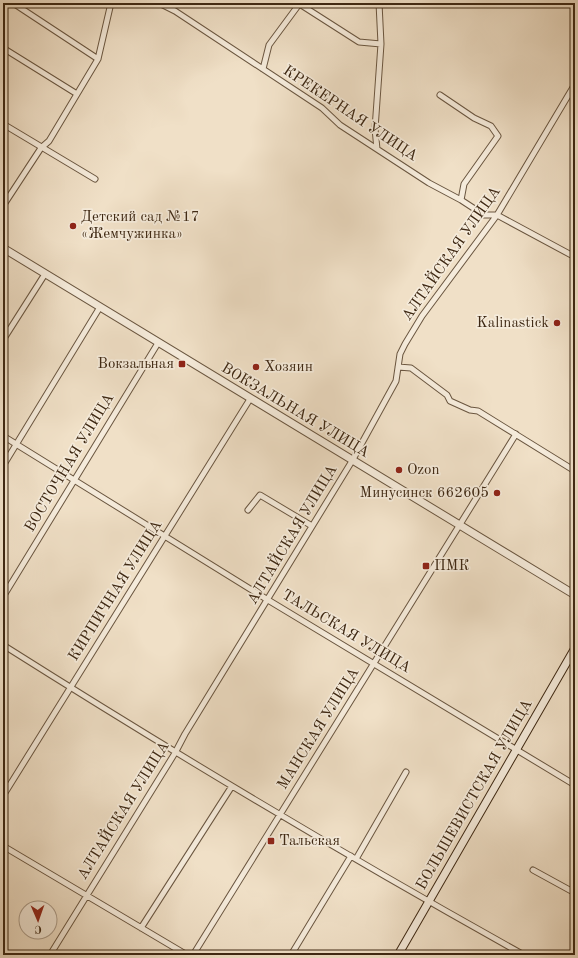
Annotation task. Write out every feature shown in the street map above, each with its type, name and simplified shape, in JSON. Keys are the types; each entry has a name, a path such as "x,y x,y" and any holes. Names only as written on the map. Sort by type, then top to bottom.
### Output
{"street":[{"path":"13,3 98,59"},
{"path":"3,206 41,148 49,141 98,59 111,3"},
{"name":"КРЕКЕРНАЯ УЛИЦА","path":"159,3 175,11 322,108 340,125 376,149 484,215 497,215 575,257"},
{"path":"263,69 269,46 299,3 359,42 380,44"},
{"path":"376,149 375,129 380,44 379,3"},
{"path":"3,48 77,94"},
{"name":"АЛТАЙСКАЯ УЛИЦА","path":"50,955 175,753 185,734 352,461 396,381 400,354 422,316 497,215 575,84"},
{"path":"440,95 474,118 491,126 498,136 464,184 460,200"},
{"path":"3,124 95,179"},
{"name":"ВОКЗАЛЬНАЯ УЛИЦА","path":"3,248 575,595"},
{"path":"3,340 45,274"},
{"path":"3,466 100,307"},
{"name":"ВОСТОЧНАЯ УЛИЦА","path":"3,596 158,343"},
{"path":"398,367 411,368 448,395 450,402 470,410 478,411 575,471"},
{"name":"КИРПИЧНАЯ УЛИЦА","path":"3,796 250,398"},
{"name":"МАНСКАЯ УЛИЦА","path":"194,955 516,434"},
{"name":"ТАЛЬСКАЯ УЛИЦА","path":"3,436 268,600 575,784"},
{"path":"248,510 260,495 312,526"},
{"path":"3,645 175,753 428,902 524,955"},
{"name":"БОЛЬШЕВИСТСКАЯ УЛИЦА","path":"398,955 575,648"},
{"path":"356,860 406,772"},
{"path":"141,928 232,786"},
{"path":"3,846 187,955"},
{"path":"291,955 350,856"},
{"path":"533,870 575,893"}],"place":[{"name":"Детский сад №17 «Жемчужинка»","path":"73,226"},
{"name":"Kalinastick","path":"557,323"},
{"name":"Вокзальная","path":"182,364"},
{"name":"Хозяин","path":"256,367"},
{"name":"Ozon","path":"399,470"},
{"name":"Минусинск 662605","path":"497,493"},
{"name":"ПМК","path":"426,566"},
{"name":"Тальская","path":"271,841"}]}
